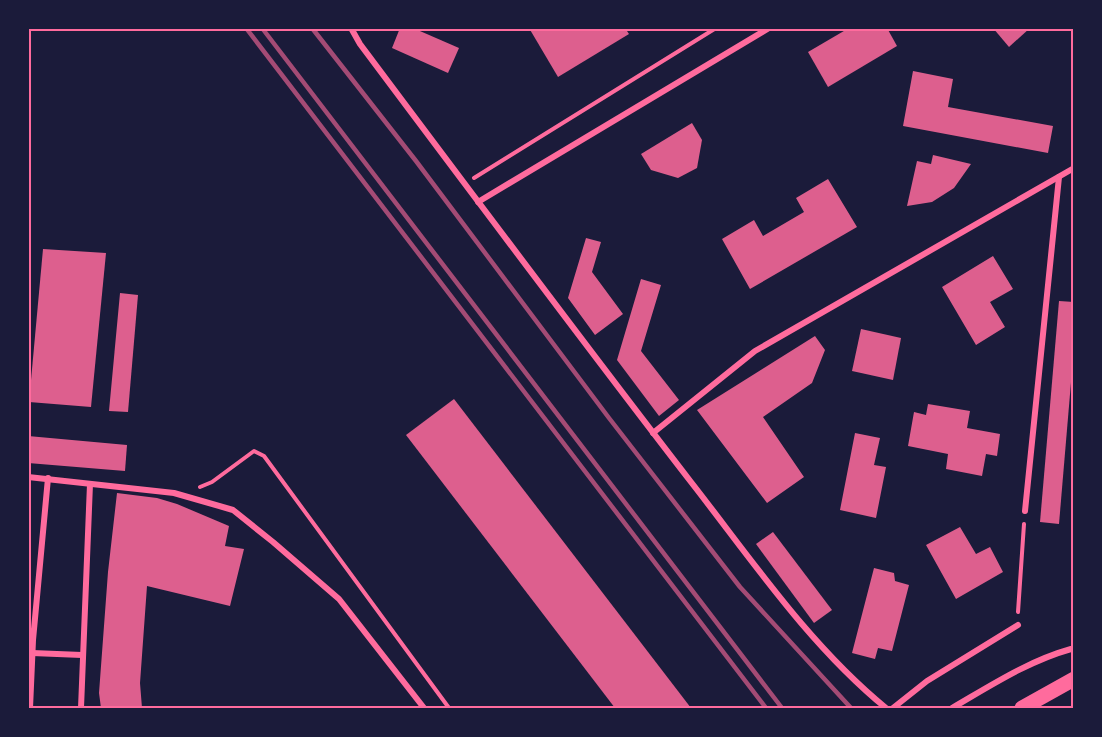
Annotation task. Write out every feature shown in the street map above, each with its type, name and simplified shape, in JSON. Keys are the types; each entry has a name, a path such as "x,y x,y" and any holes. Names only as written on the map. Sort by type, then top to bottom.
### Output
{"main road":[{"path":"1022,708 1074,680"}],"street":[{"path":"351,28 360,44 653,433 818,644 858,686 886,708"},
{"path":"478,202 769,28"},
{"path":"653,433 754,351 1074,168"},
{"path":"1025,511 1059,177"},
{"path":"28,477 174,493 233,510 339,598 424,708"},
{"path":"30,708 31,640 48,478"},
{"path":"81,708 90,484"},
{"path":"893,708 927,681 1018,625"},
{"path":"952,708 1048,655 1074,650"},
{"path":"32,653 82,655"}],"path":[{"path":"465,183 716,28"},
{"path":"1018,625 1025,511"}],"building":[{"path":"400,28 413,28 459,48 448,73 392,48"},
{"path":"529,28 625,28 629,34 558,77"},
{"path":"849,28 887,28 897,46 828,87 808,52"},
{"path":"993,28 1030,28 1009,47"},
{"path":"913,71 953,79 948,107 1053,126 1048,153 903,126"},
{"path":"692,123 702,140 697,168 678,178 651,170 641,154"},
{"path":"933,155 971,164 954,188 932,202 907,206 917,161 931,164"},
{"path":"828,179 857,227 750,289 722,239 754,220 763,236 804,212 796,198"},
{"path":"586,238 601,242 592,272 623,314 595,335 568,298"},
{"path":"43,249 106,253 91,407 29,402"},
{"path":"993,256 1013,289 990,302 1005,327 976,345 942,287"},
{"path":"641,279 661,285 641,351 679,400 659,416 617,360"},
{"path":"120,293 138,295 128,412 109,411"},
{"path":"1059,301 1074,302 1074,347 1059,524 1040,522"},
{"path":"861,329 901,338 893,380 852,371"},
{"path":"815,336 825,350 812,383 763,417 804,477 767,503 697,410"},
{"path":"454,399 691,708 615,708 406,435"},
{"path":"928,404 970,411 967,428 1000,434 997,456 986,454 982,476 946,469 948,454 908,446 914,412 926,415"},
{"path":"855,433 880,438 874,465 886,467 876,518 840,510"},
{"path":"28,436 127,445 125,471 28,463"},
{"path":"117,493 157,498 229,526 225,546 244,549 230,606 147,586 140,683 142,708 101,708 99,693 108,572"},
{"path":"960,527 976,554 990,547 1003,572 956,599 926,545"},
{"path":"773,532 832,610 814,623 756,544"},
{"path":"874,568 894,573 895,581 909,585 892,651 878,648 875,659 852,653"}],"railway":[{"path":"246,28 766,708"},
{"path":"262,28 782,708"},
{"path":"312,28 740,587 851,708"}]}
